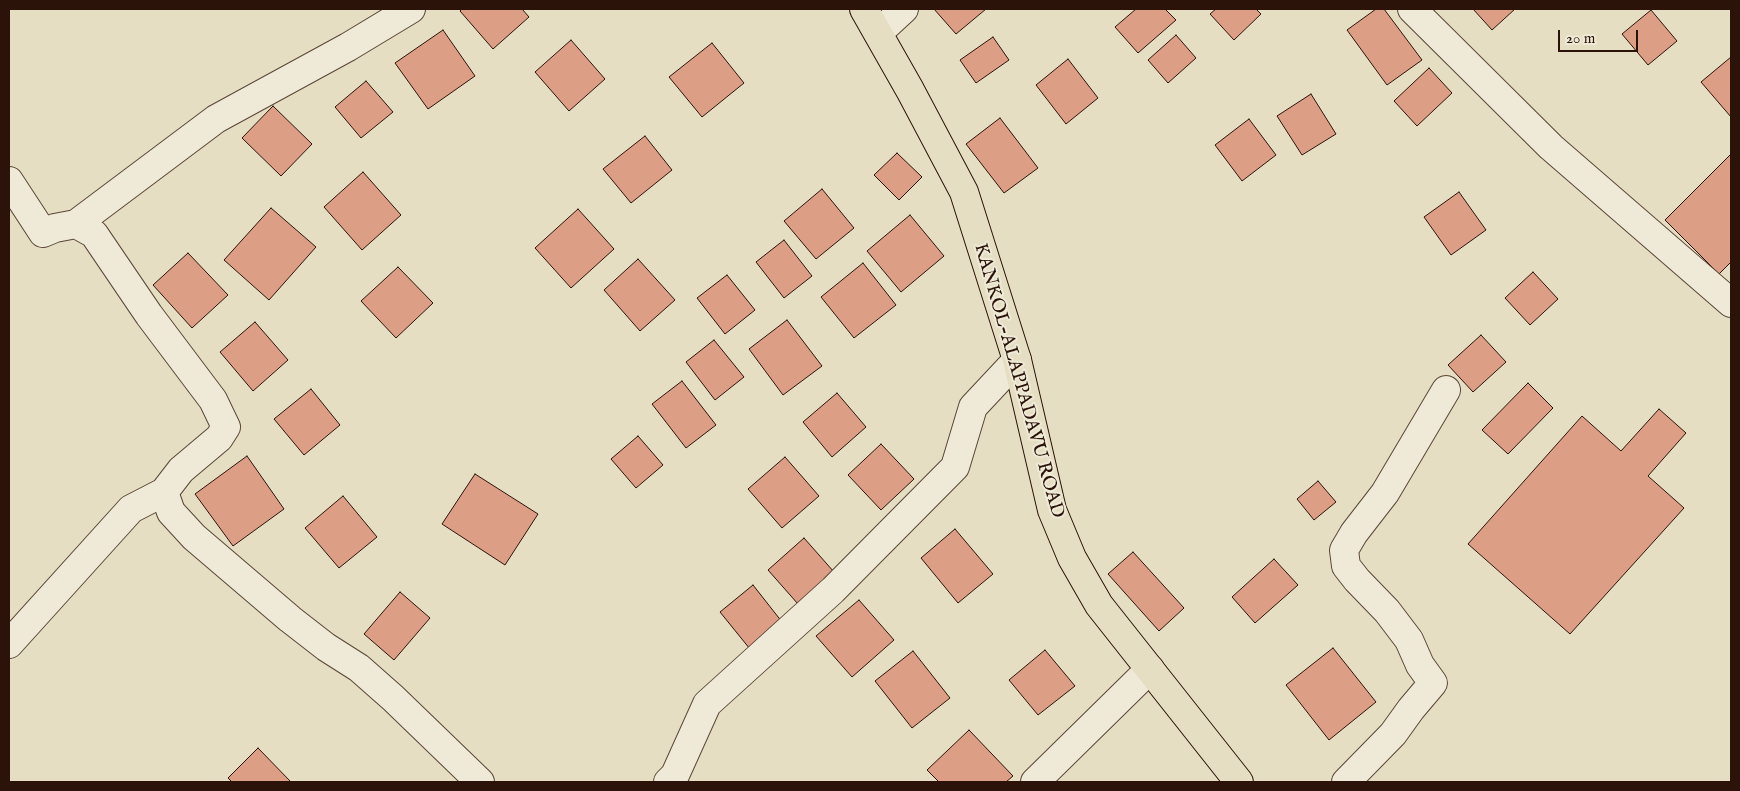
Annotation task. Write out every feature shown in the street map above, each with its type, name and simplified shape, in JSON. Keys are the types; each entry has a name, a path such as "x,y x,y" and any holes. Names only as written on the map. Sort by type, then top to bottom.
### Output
{"main road":[{"name":"KANKOL-ALAPPADAVU ROAD","path":"864,9 964,192 1017,360 1052,510 1072,558 1099,605 1239,782"}],"street":[{"path":"9,181 43,233 54,228 76,224 216,119 348,47 411,9"},
{"path":"878,33 904,9"},
{"path":"1412,9 1551,147 1731,303"},
{"path":"9,644 131,509 164,492 181,470 220,438 226,426 213,400 149,315 94,234 76,224"},
{"path":"668,782 675,775 707,704 833,590 955,467 973,407 1017,360"},
{"path":"1346,782 1393,734 1411,708 1433,683 1420,665 1409,640 1387,611 1346,566 1344,550 1385,493 1446,390"},
{"path":"164,492 171,512 194,537 290,619 366,674 444,745 480,782"},
{"path":"1035,782 1150,669"}],"building":[{"path":"462,9 522,9 529,17 493,49 460,11"},
{"path":"934,9 986,9 956,34"},
{"path":"1136,9 1165,9 1176,20 1138,53 1115,27"},
{"path":"1216,9 1256,9 1261,14 1234,40 1210,14"},
{"path":"1376,9 1384,9 1422,60 1387,85 1347,30"},
{"path":"1473,9 1515,9 1492,30"},
{"path":"1651,10 1677,41 1648,65 1622,34"},
{"path":"443,30 475,76 428,109 395,63"},
{"path":"1176,35 1196,58 1168,83 1148,60"},
{"path":"993,37 1009,60 976,83 960,60"},
{"path":"571,40 605,79 569,111 535,72"},
{"path":"712,43 744,83 702,117 669,77"},
{"path":"1731,57 1731,117 1701,82"},
{"path":"1068,59 1098,98 1066,124 1036,85"},
{"path":"1429,68 1452,93 1417,126 1394,101"},
{"path":"366,81 393,112 361,138 335,107"},
{"path":"1311,94 1336,134 1302,155 1277,116"},
{"path":"273,106 312,144 281,176 242,138"},
{"path":"1000,118 1038,168 1004,193 966,144"},
{"path":"1249,119 1276,155 1242,181 1215,145"},
{"path":"645,136 672,170 631,203 603,169"},
{"path":"897,153 922,177 899,200 874,175"},
{"path":"1731,154 1731,262 1719,274 1665,220"},
{"path":"363,172 401,215 362,250 324,207"},
{"path":"822,189 854,228 816,259 784,221"},
{"path":"1459,192 1486,230 1451,255 1424,217"},
{"path":"271,208 316,247 269,300 224,260"},
{"path":"578,209 614,249 571,288 535,248"},
{"path":"910,215 944,256 901,292 867,251"},
{"path":"784,240 812,276 784,298 756,262"},
{"path":"188,253 228,295 192,328 153,285"},
{"path":"638,259 675,300 640,331 604,290"},
{"path":"863,263 896,305 854,338 821,297"},
{"path":"398,267 433,303 396,338 361,301"},
{"path":"1533,272 1558,299 1530,325 1505,298"},
{"path":"727,275 755,310 725,334 697,298"},
{"path":"787,320 822,366 783,395 749,349"},
{"path":"255,322 288,360 253,391 220,352"},
{"path":"1481,335 1506,362 1473,392 1448,365"},
{"path":"714,340 744,377 715,400 686,362"},
{"path":"682,381 716,425 686,448 652,404"},
{"path":"1528,383 1553,408 1508,454 1482,430"},
{"path":"311,389 340,425 304,455 274,419"},
{"path":"837,393 866,427 832,457 803,422"},
{"path":"1659,409 1686,433 1648,476 1684,508 1570,634 1468,544 1582,416 1621,451"},
{"path":"638,436 663,465 636,488 611,459"},
{"path":"881,444 914,479 881,510 848,475"},
{"path":"247,456 284,509 233,546 195,494"},
{"path":"785,457 819,496 782,528 748,489"},
{"path":"475,474 538,514 505,565 442,524"},
{"path":"1318,481 1336,502 1314,520 1297,499"},
{"path":"343,496 377,537 339,568 305,528"},
{"path":"955,529 993,574 958,603 921,558"},
{"path":"804,538 834,572 798,604 768,570"},
{"path":"1133,552 1184,608 1159,631 1108,574"},
{"path":"1274,559 1298,585 1255,623 1232,597"},
{"path":"753,585 786,627 754,654 720,612"},
{"path":"400,592 430,618 394,660 364,634"},
{"path":"859,600 894,640 852,677 816,636"},
{"path":"1333,648 1376,702 1329,740 1286,685"},
{"path":"1045,650 1075,686 1038,715 1009,680"},
{"path":"913,651 950,698 912,728 875,681"},
{"path":"969,730 1013,776 1006,782 939,782 927,770"},
{"path":"258,748 291,782 232,782 228,778"}]}
